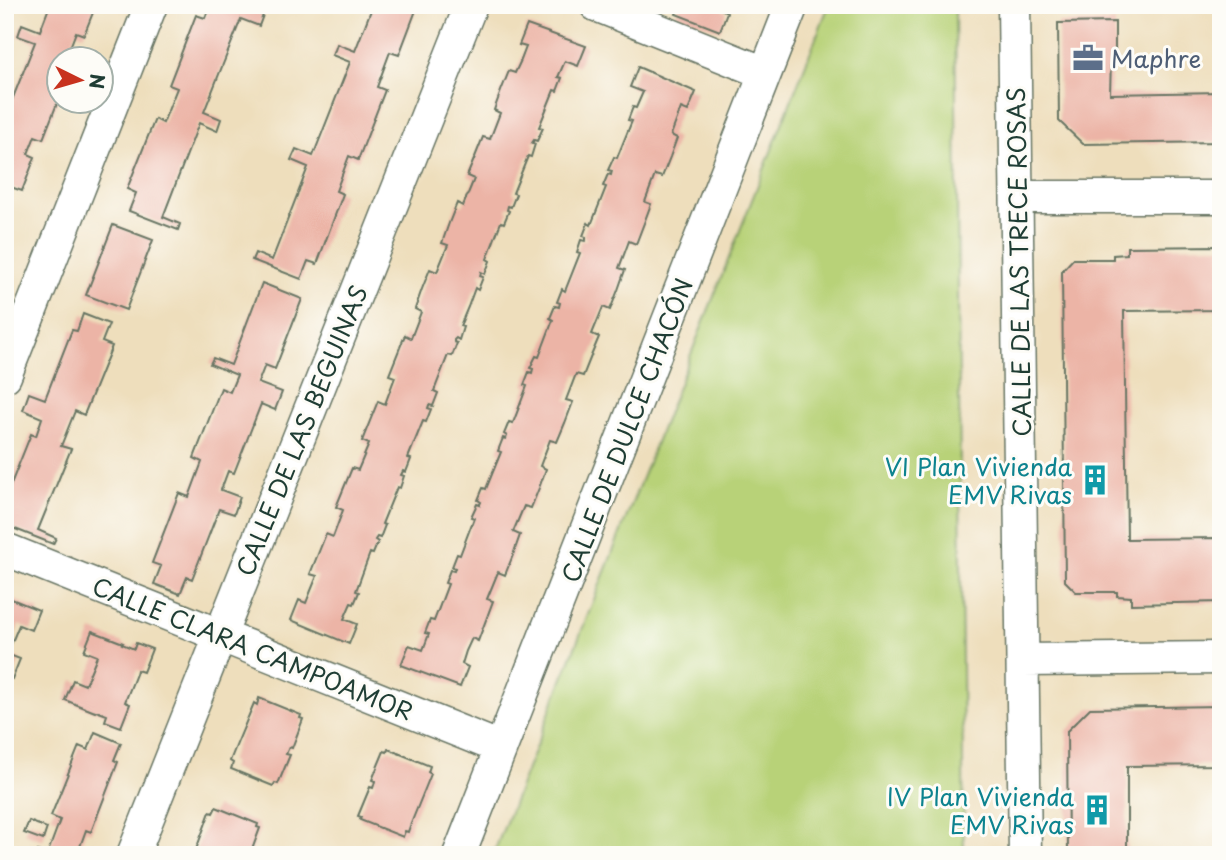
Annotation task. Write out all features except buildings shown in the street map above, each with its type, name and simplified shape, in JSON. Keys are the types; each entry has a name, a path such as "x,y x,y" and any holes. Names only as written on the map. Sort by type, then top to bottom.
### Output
{"street":[{"path":"5,376 151,5"},
{"name":"CALLE DE LAS BEGUINAS","path":"133,855 471,5"},
{"path":"596,5 765,73"},
{"name":"CALLE DE DULCE CHACÓN","path":"459,855 792,5"},
{"name":"CALLE DE LAS TRECE ROSAS","path":"1014,5 1025,855"},
{"path":"1017,197 1221,197"},
{"name":"CALLE CLARA CAMPOAMOR","path":"5,549 501,748"},
{"path":"1023,660 1221,658"}],"green space":[{"path":"829,5 955,5 964,855 493,855"}],"place":[{"name":"Maphre","path":"1088,58"},
{"name":"VI Plan Vivienda EMV Rivas","path":"1095,480"},
{"name":"IV Plan Vivienda EMV Rivas","path":"1097,810"}]}
